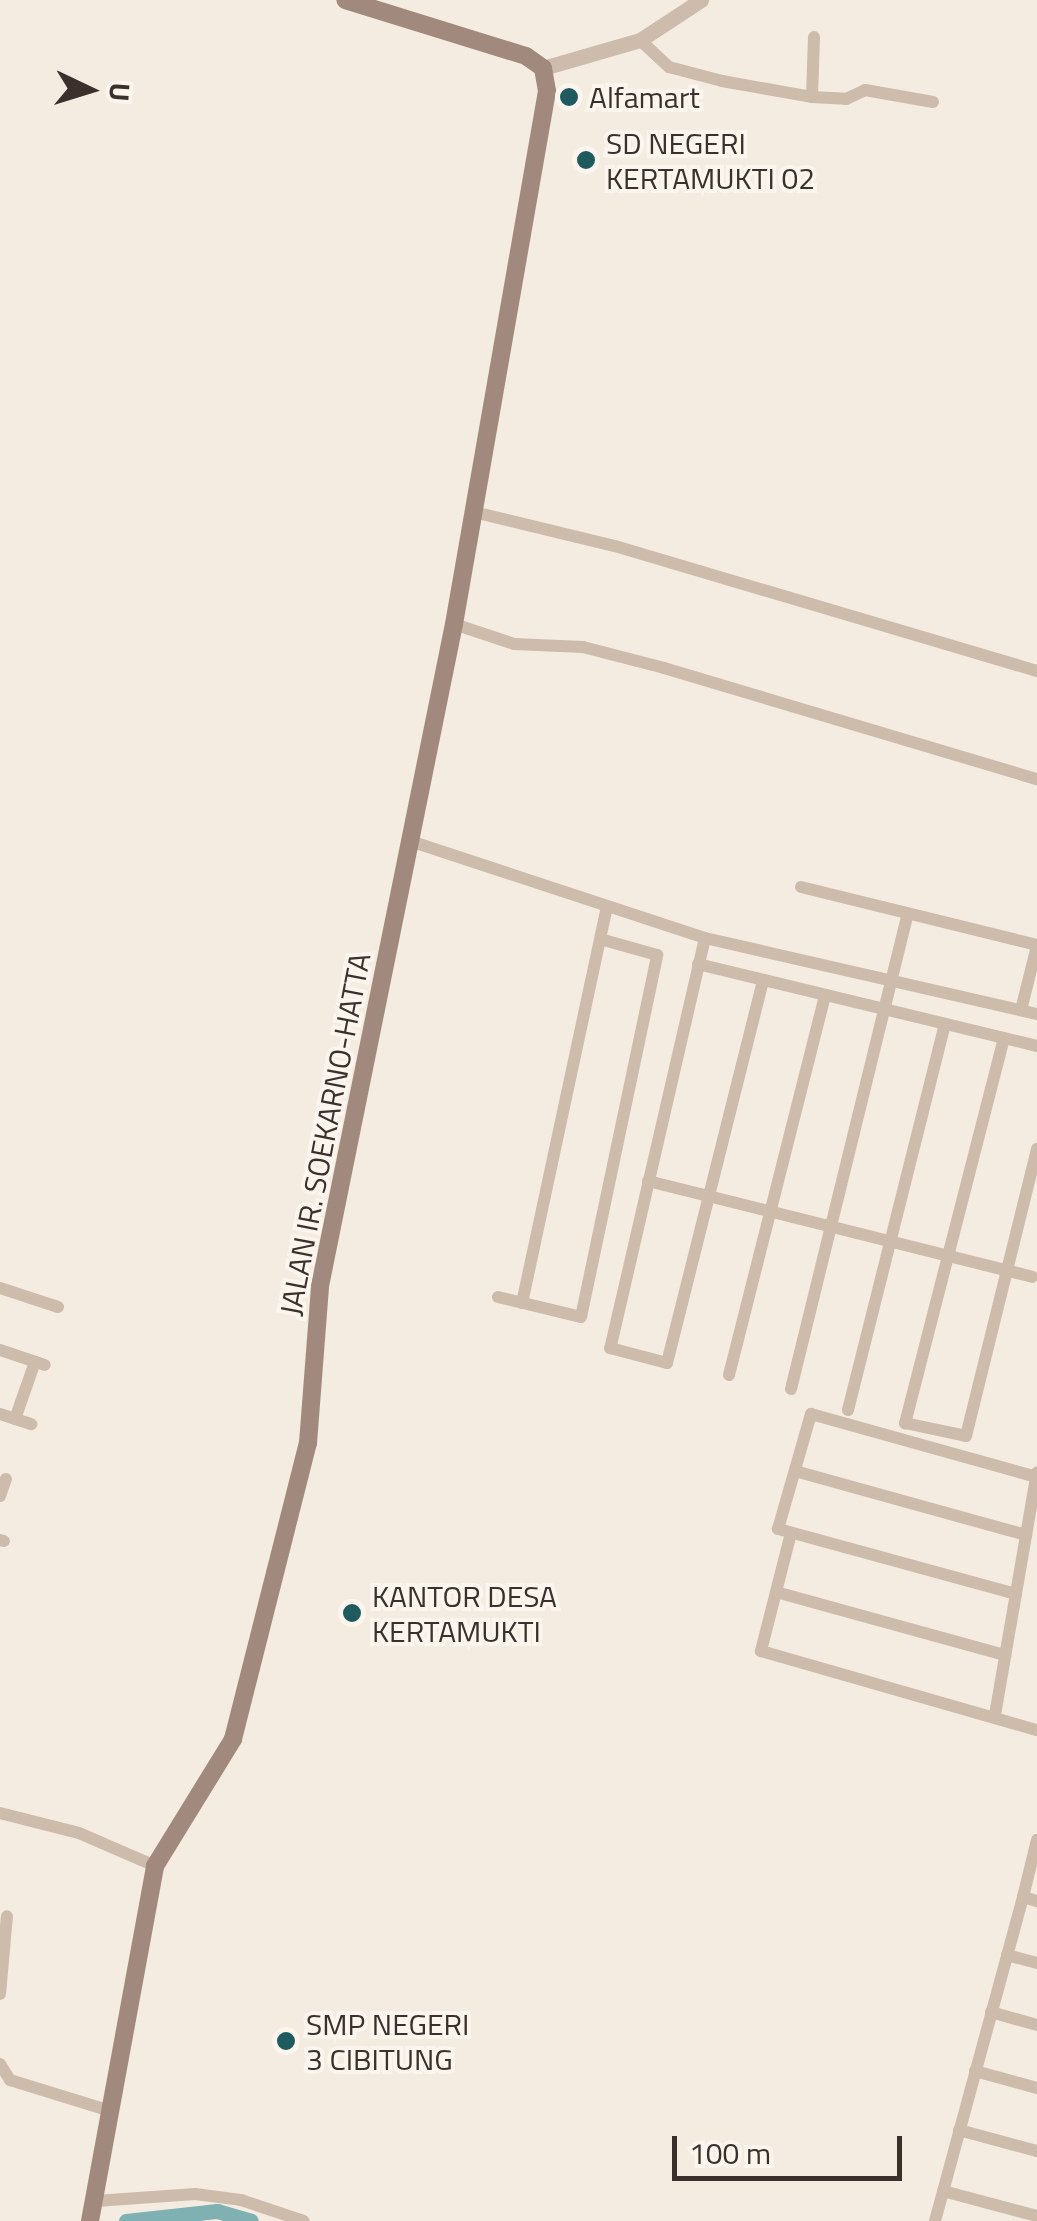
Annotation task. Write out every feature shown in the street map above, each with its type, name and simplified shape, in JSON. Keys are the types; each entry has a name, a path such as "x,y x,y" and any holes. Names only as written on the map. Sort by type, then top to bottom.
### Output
{"main road":[{"path":"344,0 526,56 543,68"},
{"name":"JALAN IR. SOEKARNO-HATTA","path":"92,2214 154,1866 233,1739 276,1584 313,1418 320,1286 454,624 523,248 547,91 543,68"}],"street":[{"path":"543,68 640,40 702,0"},
{"path":"812,97 814,37"},
{"path":"640,40 669,67 812,97 846,99 860,90 932,102"},
{"path":"474,512 615,546 1037,671"},
{"path":"454,624 514,644 583,647 646,663 1037,780"},
{"path":"410,841 705,938 1037,1014"},
{"path":"801,887 1037,946 1021,1010"},
{"path":"522,1303 607,906"},
{"path":"791,1389 908,914"},
{"path":"705,938 610,1348 667,1364 763,980"},
{"path":"498,1297 581,1317 657,955 600,939"},
{"path":"698,964 1037,1046"},
{"path":"728,1376 824,995"},
{"path":"848,1410 945,1024"},
{"path":"1004,1038 906,1424 966,1436 1037,1149"},
{"path":"648,1182 1032,1276"},
{"path":"0,1288 58,1307"},
{"path":"0,1350 40,1363 15,1419"},
{"path":"0,1414 30,1424"},
{"path":"995,1714 1037,1475 811,1414 778,1529 1016,1594"},
{"path":"794,1472 1026,1534"},
{"path":"0,1496 8,1479"},
{"path":"791,1533 761,1651 995,1714 1037,1730"},
{"path":"776,1592 1005,1655"},
{"path":"0,1814 79,1833 154,1866"},
{"path":"935,2221 1037,1841"},
{"path":"1022,1897 1037,1901"},
{"path":"0,1994 7,1916"},
{"path":"1007,1955 1037,1963"},
{"path":"991,2012 1037,2025"},
{"path":"0,2064 10,2080 111,2111"},
{"path":"976,2071 1037,2088"},
{"path":"960,2130 1037,2151"},
{"path":"943,2190 1037,2216"},
{"path":"92,2214 195,2194 241,2200 304,2221"}],"waterway":[{"path":"126,2221 217,2211 251,2221"}],"place":[{"name":"Alfamart","path":"569,97"},
{"name":"SD NEGERI KERTAMUKTI 02","path":"586,160"},
{"name":"KANTOR DESA KERTAMUKTI","path":"352,1613"},
{"name":"SMP NEGERI 3 CIBITUNG","path":"286,2041"}]}
